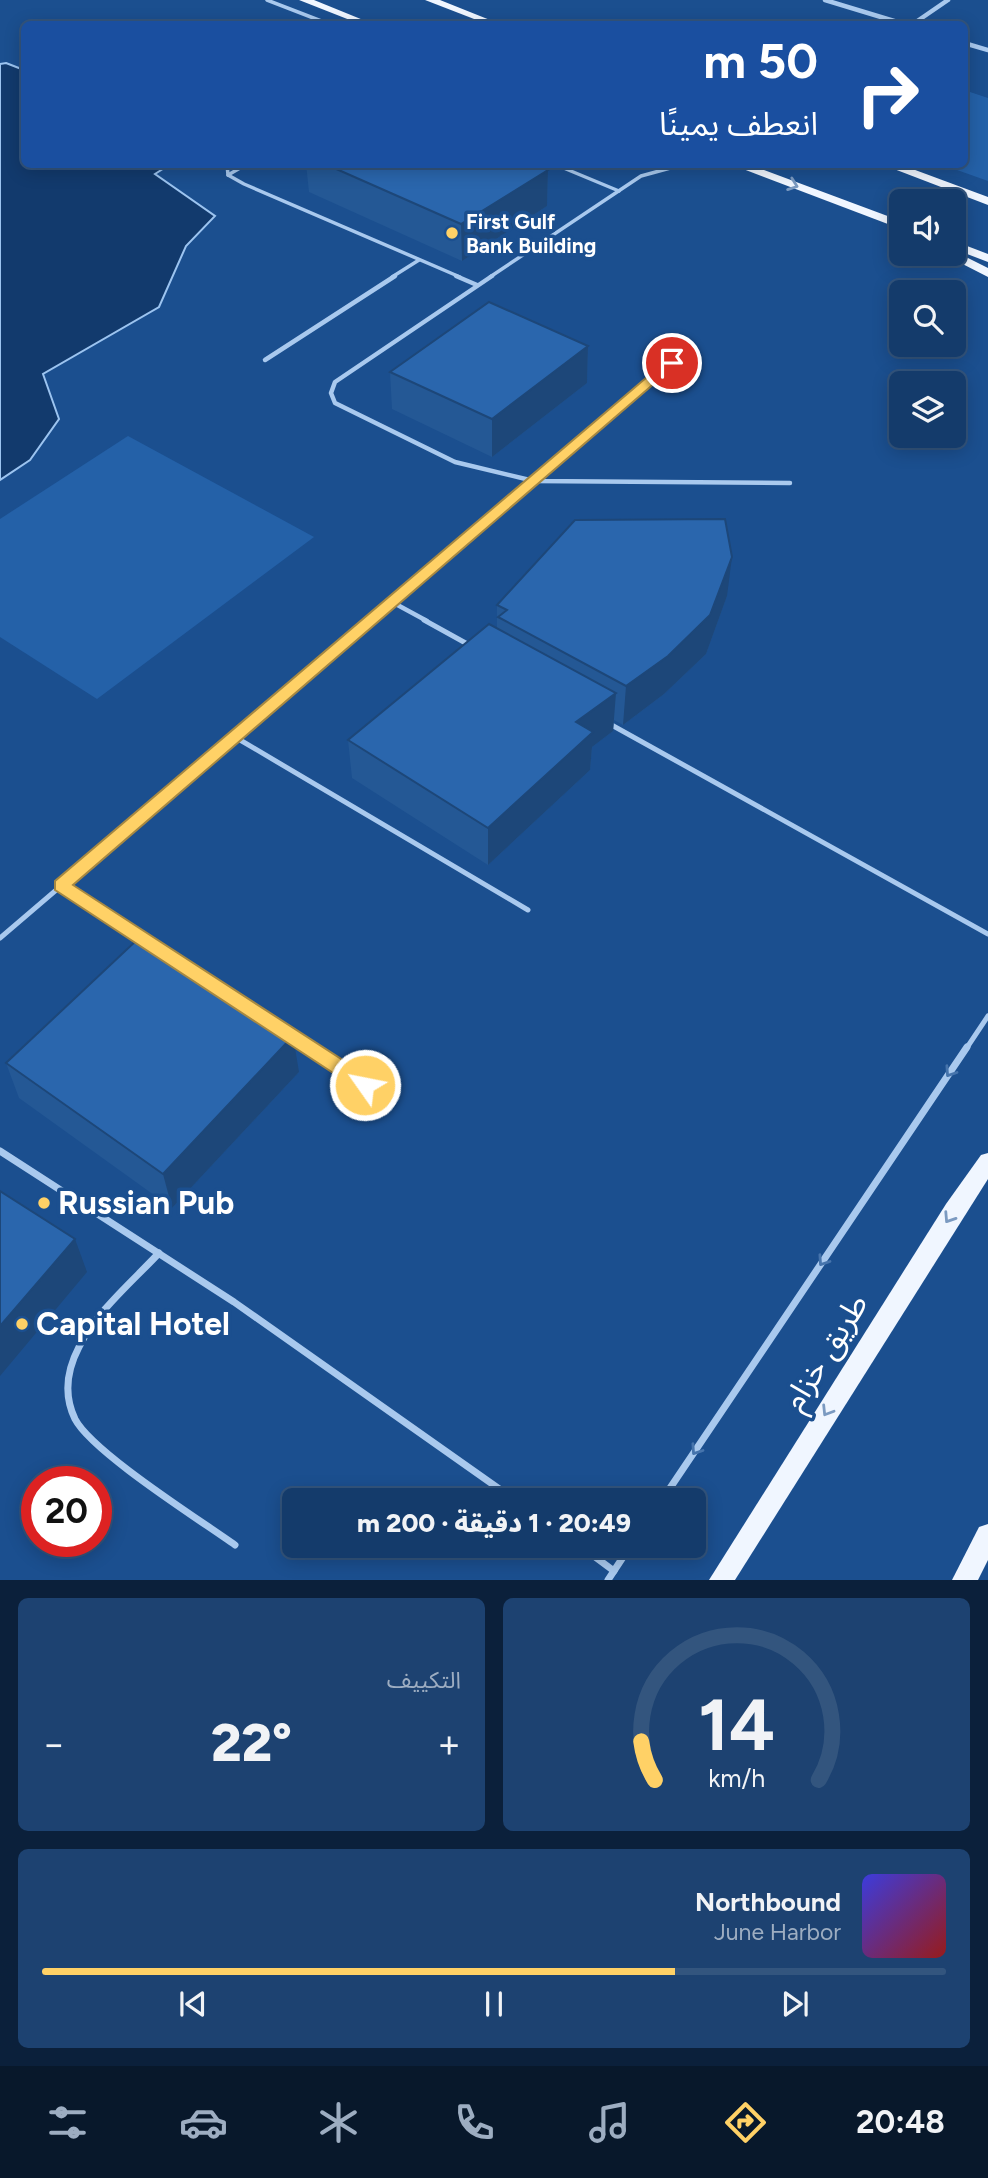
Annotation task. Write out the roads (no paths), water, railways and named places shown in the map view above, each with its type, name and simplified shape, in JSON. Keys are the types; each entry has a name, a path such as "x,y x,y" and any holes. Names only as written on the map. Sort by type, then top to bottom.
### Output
{"main road":[{"path":"304,0 360,21"},
{"path":"430,0 487,21"},
{"path":"745,168 889,220"},
{"path":"898,168 988,201"},
{"path":"851,206 889,224"},
{"path":"966,250 988,258"},
{"path":"966,263 988,273"},
{"name":"طريق خزام","path":"721,1580 954,1211 988,1162"},
{"path":"964,1580 988,1536"}],"street":[{"path":"825,0 894,21"},
{"path":"917,21 948,0"},
{"path":"968,44 988,50"}],"lane":[{"path":"267,0 321,21"},
{"path":"228,168 229,175"},
{"path":"229,175 240,168"},
{"path":"564,168 619,191"},
{"path":"641,176 646,168"},
{"path":"670,168 641,176 346,374 335,382 331,393 335,403 346,411 433,453 491,473 534,481 790,483"},
{"path":"229,175 478,285"},
{"path":"265,359 419,260"},
{"path":"0,938 672,363"},
{"path":"393,602 477,649"},
{"path":"597,717 988,934"},
{"path":"235,737 528,910"},
{"path":"61,885 236,1000"},
{"path":"670,1488 988,1016"},
{"path":"283,1031 365,1085"},
{"path":"0,1151 45,1184 159,1253 320,1360 498,1488"},
{"path":"159,1253 83,1339 69,1360 64,1386 68,1410 80,1431 236,1545"},
{"path":"596,1558 614,1571"},
{"path":"608,1580 622,1558"}],"place":[{"name":"First Gulf Bank Building","path":"452,233"},
{"name":"Russian Pub","path":"44,1203"},
{"name":"Capital Hotel","path":"22,1324"}]}
